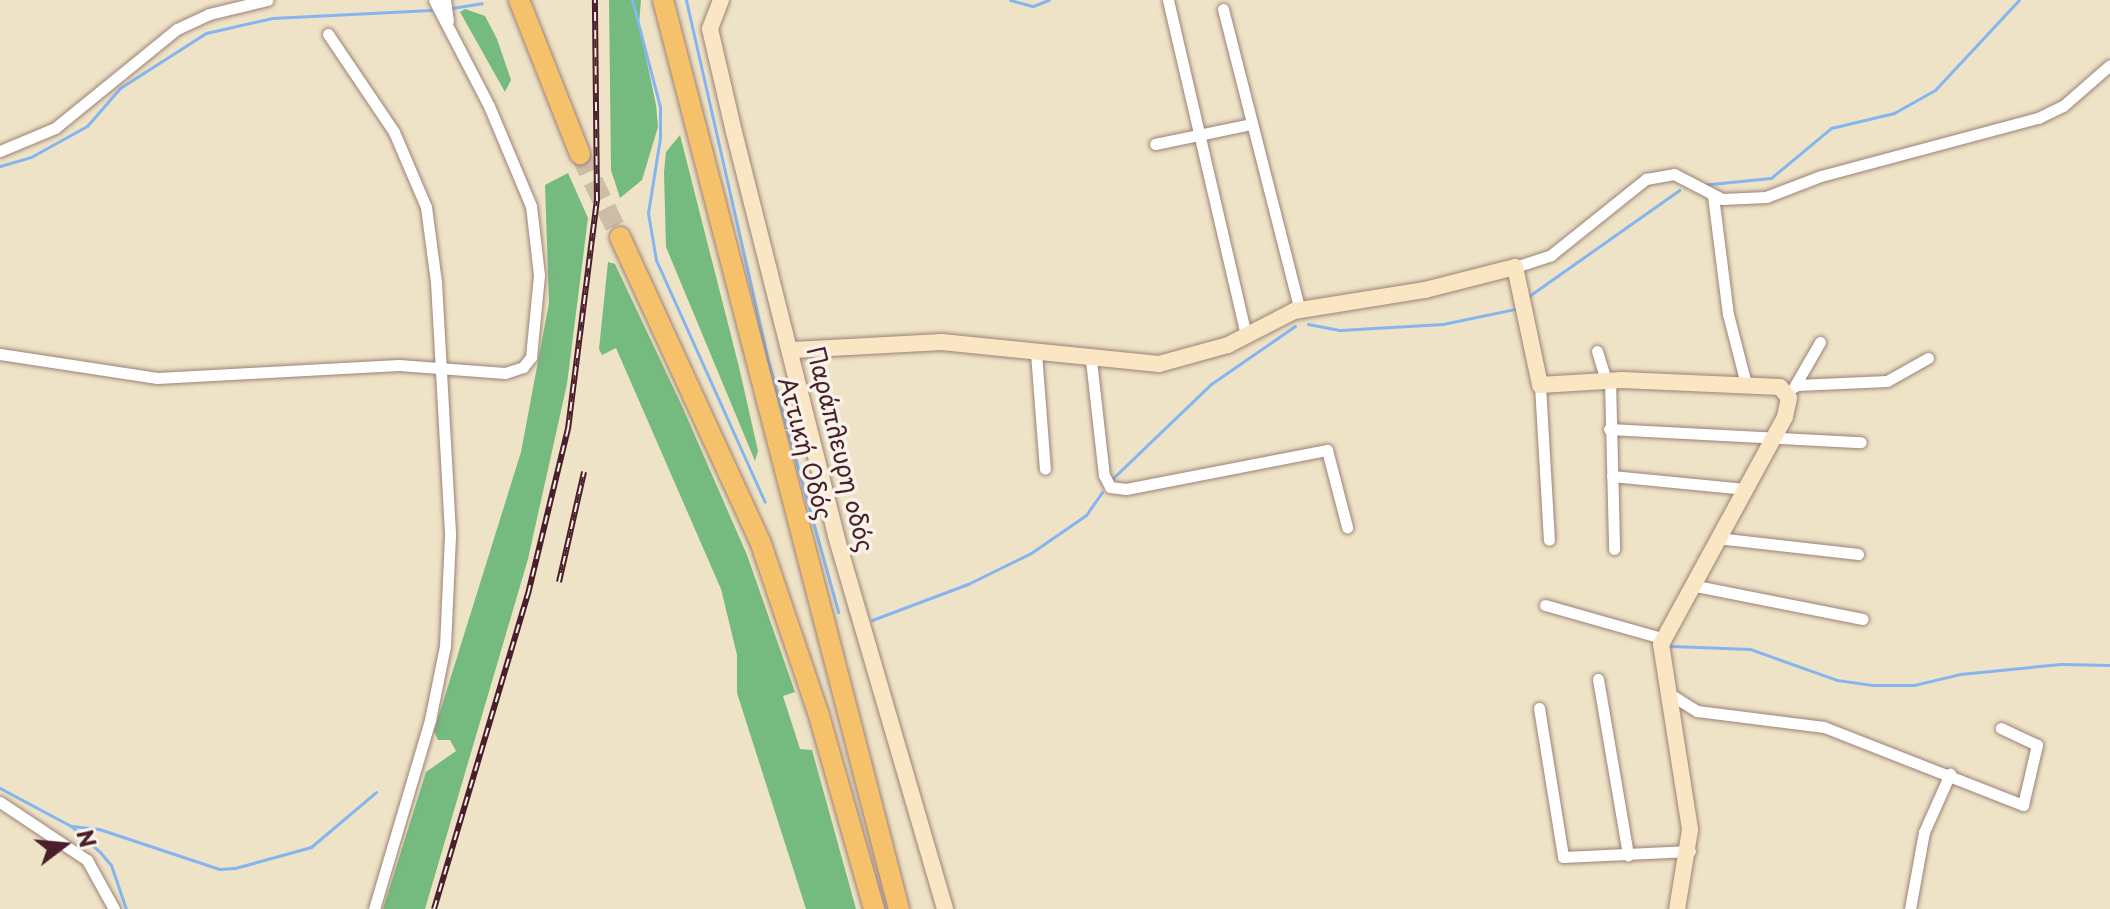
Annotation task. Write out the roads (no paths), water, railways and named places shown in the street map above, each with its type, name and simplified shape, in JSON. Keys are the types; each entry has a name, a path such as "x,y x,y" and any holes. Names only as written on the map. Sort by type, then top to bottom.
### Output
{"highway":[{"path":"519,0 580,154"},
{"name":"Αττική Οδός","path":"663,0 899,909"},
{"path":"620,237 760,541 807,675 874,909"}],"street":[{"path":"0,151 55,128 177,29 209,14 267,0"},
{"path":"0,354 157,378 441,367 505,373 523,367 531,357 539,275 527,191 448,21 434,0"},
{"path":"445,0 448,21"},
{"name":"Παράπλευρη οδός","path":"721,0 712,16 714,47 793,350 836,536 945,909"},
{"path":"1168,0 1196,136 1246,336"},
{"path":"1223,9 1300,310"},
{"path":"328,34 394,132 426,207 441,367 450,536 445,646 430,720 374,909"},
{"path":"793,350 919,342 1159,364 1246,336 1300,310 1425,290 1551,255 1646,179 1674,174 1713,196 1738,201 1766,197 1821,176 2038,118 2063,106 2110,65"},
{"path":"1155,144 1252,124"},
{"path":"1713,196 1728,314 1746,384"},
{"path":"1515,267 1540,385 1549,540"},
{"path":"1677,909 1690,851 1662,638 1785,417 1792,388 1820,342"},
{"path":"1597,351 1608,380 1614,549"},
{"path":"1036,353 1045,469"},
{"path":"1540,385 1608,380 1792,388 1887,381 1928,358"},
{"path":"1091,360 1104,475 1110,487 1126,489 1327,450 1347,527"},
{"path":"1609,429 1861,442"},
{"path":"1612,476 1745,489"},
{"path":"1717,538 1858,554"},
{"path":"1691,585 1863,619"},
{"path":"1545,605 1662,638"},
{"path":"1598,679 1628,855"},
{"path":"1667,692 1697,711 1824,727 2023,805 2037,745 2001,728"},
{"path":"1539,708 1559,850 1569,859 1690,851"},
{"path":"1910,909 1924,832 1950,774"},
{"path":"0,802 87,860 114,909"}],"waterway":[{"path":"632,0 660,107 660,138 648,213 656,260 765,502"},
{"path":"686,0 767,357 838,612"},
{"path":"1010,0 1033,6 1049,0"},
{"path":"1701,185 1771,178 1831,128 1894,113 1935,90 2019,0"},
{"path":"452,8 482,3"},
{"path":"0,166 31,157 87,126 120,88 206,33 272,18 431,10"},
{"path":"1529,296 1679,190"},
{"path":"1308,324 1340,330 1443,324 1515,309"},
{"path":"1112,479 1211,384 1295,326"},
{"path":"872,620 968,584 1031,553 1086,515 1102,492"},
{"path":"1671,646 1750,649 1837,680 1872,685 1914,685 1960,674 2061,664 2110,665"},
{"path":"0,788 71,826 100,852 111,865 126,909"},
{"path":"71,826 99,829 219,869 235,868 311,847 376,792"}],"tunnel":[{"path":"580,154 620,237"}],"railway":[{"path":"434,909 528,594 568,429 597,201 595,0"},
{"path":"559,582 584,472"}]}
